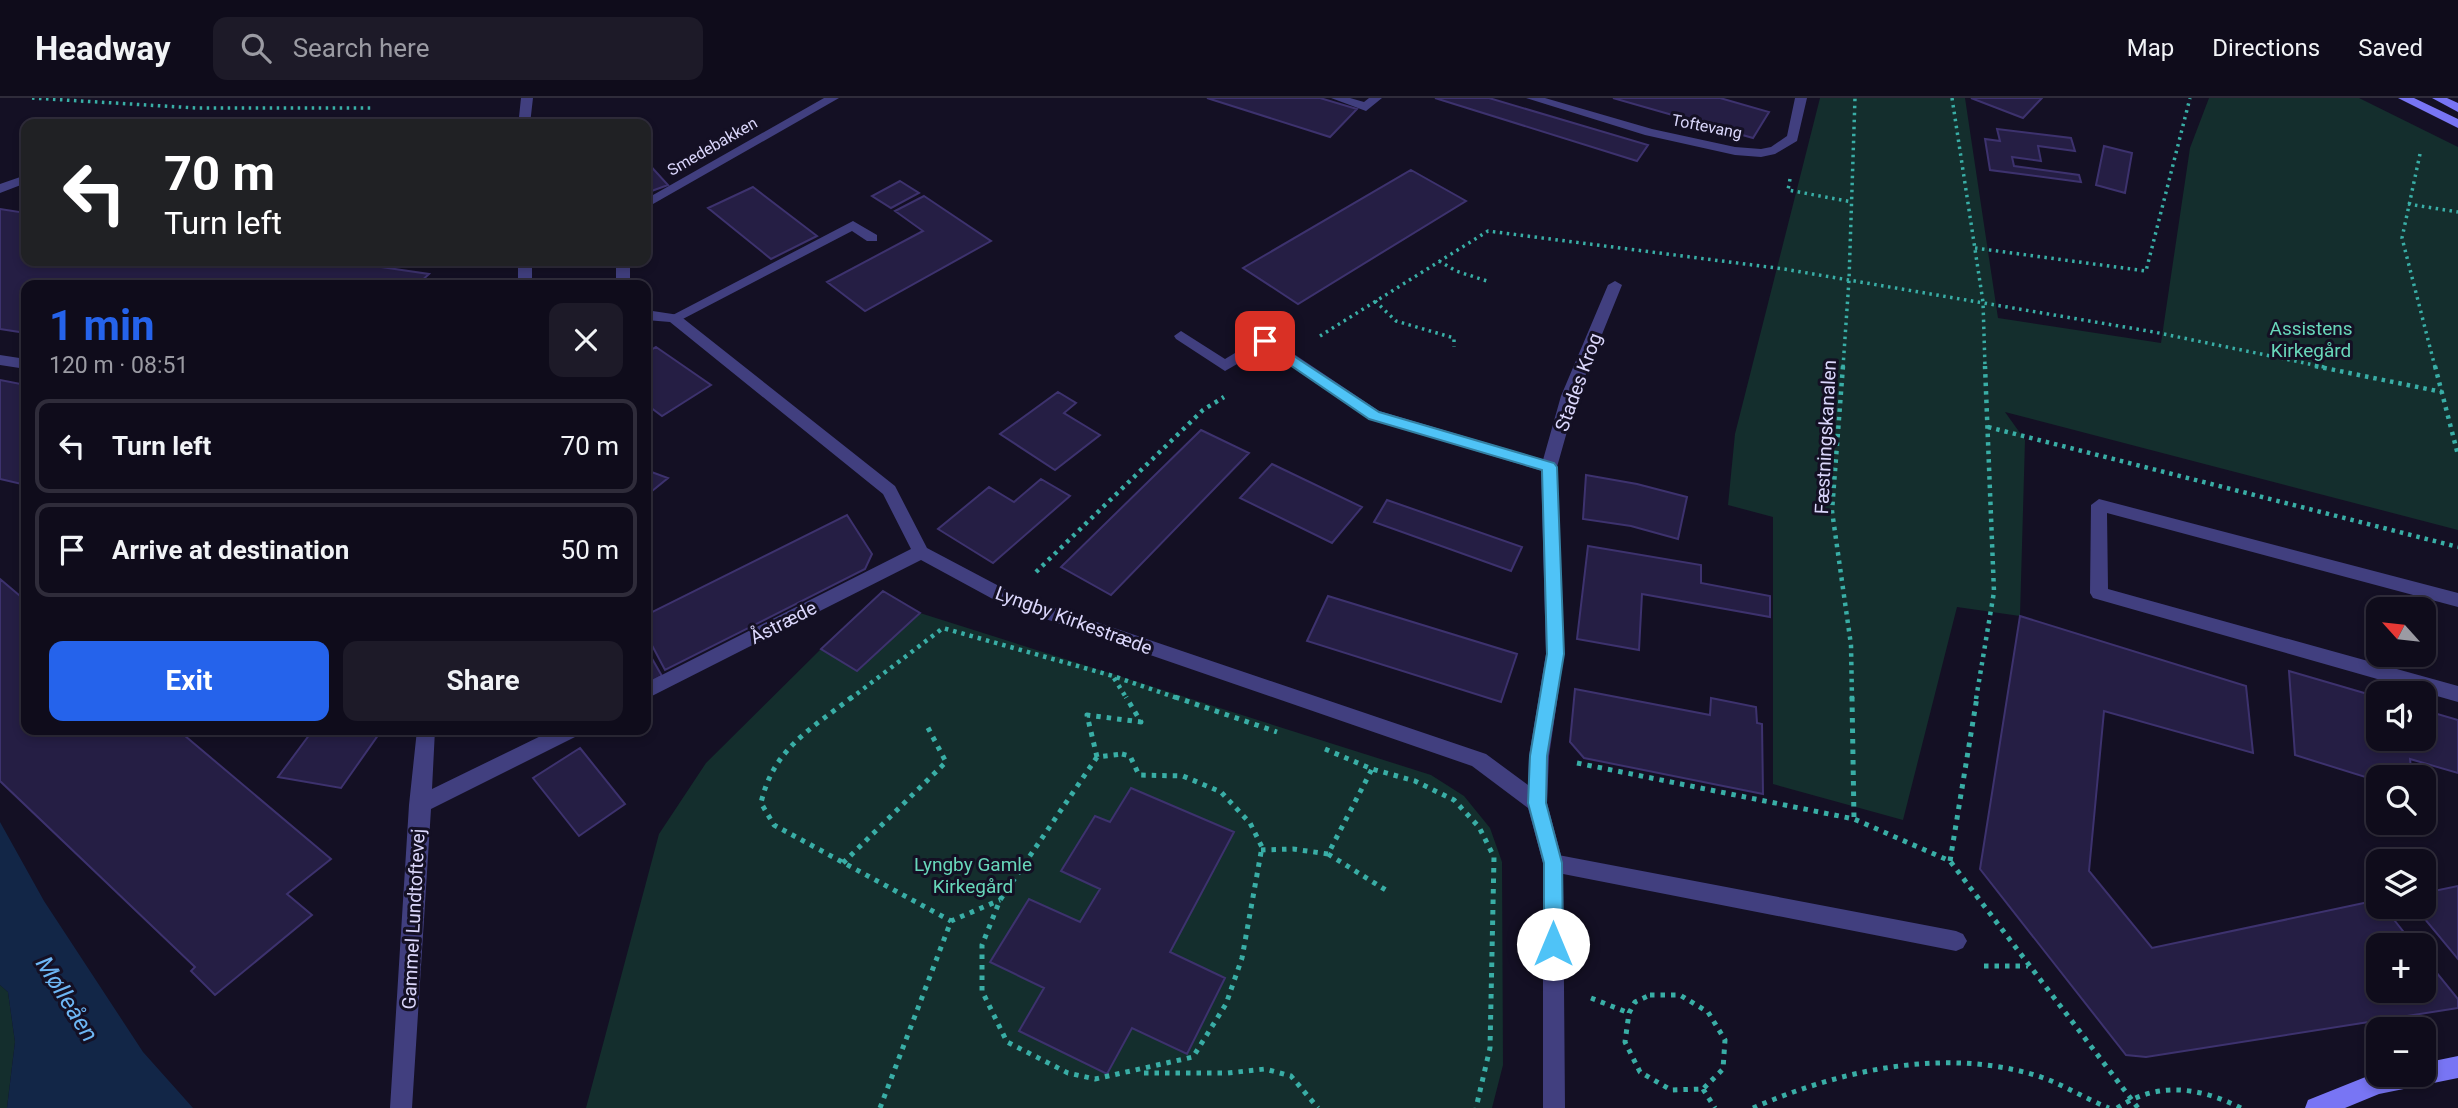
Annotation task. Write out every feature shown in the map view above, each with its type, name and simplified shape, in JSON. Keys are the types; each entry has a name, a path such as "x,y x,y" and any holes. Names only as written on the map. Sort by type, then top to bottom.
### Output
{"street":[{"path":"524,119 527,98"},
{"name":"Smedebakken","path":"651,201 833,98"},
{"path":"1337,98 1366,107 1376,98"},
{"name":"Toftevang","path":"1532,98 1649,132 1735,151 1761,153 1775,150"},
{"path":"1775,150 1793,138 1801,98"},
{"path":"2404,98 2456,121"},
{"path":"2438,98 2458,108"},
{"path":"0,189 21,180"},
{"path":"674,318 853,225 872,238"},
{"name":"Stades Krog","path":"1554,1108 1553,863 1537,803 1539,756 1555,654 1549,467 1569,396 1615,285"},
{"path":"651,316 674,318 889,491 921,552"},
{"path":"1181,336 1225,366 1265,341 1374,415 1549,467"},
{"path":"0,360 21,363"},
{"path":"2458,600 2099,505 2099,593 2458,694"},
{"name":"Lyngby Kirkestræde","path":"921,552 1008,600 1479,760 1537,803"},
{"name":"Åstræde","path":"651,689 921,552"},
{"name":"Gammel Lundtoftevej","path":"401,1108 426,735"},
{"path":"419,805 560,735"},
{"path":"1553,863 1956,941"},
{"path":"2436,1071 2458,1067"},
{"path":"2316,1108 2369,1087"}],"path":[{"path":"32,98 196,108 374,108"},
{"name":"Fæstningskanalen","path":"1854,819 1851,645 1832,511 1849,280 1855,98"},
{"path":"1950,860 1994,592 1983,302 1952,98"},
{"path":"1975,248 2146,271 2190,98"},
{"path":"1775,150 1793,166 1788,190 1852,202"},
{"path":"2420,154 2402,238 2458,455"},
{"path":"2408,204 2458,212"},
{"path":"1288,356 1488,231 1849,280 1983,302 2154,332 2442,392"},
{"path":"1439,261 1456,271 1487,281"},
{"path":"1375,302 1396,321 1454,338 1454,347"},
{"path":"1008,600 1203,410 1225,396"},
{"path":"1988,427 2458,547"},
{"path":"951,921 774,825 761,803 766,781 789,746 943,628 1113,676 1285,735"},
{"path":"1097,757 1122,754 1130,757 1139,775 1183,776 1221,792 1250,822 1261,850 1242,958 1226,1004 1193,1057 1095,1079 1068,1073 1007,1042 982,991 982,946 1000,900 1097,757 1087,715 1141,722 1113,676"},
{"path":"843,863 946,762 926,724"},
{"path":"1323,748 1372,769 1415,781 1454,800 1479,827 1494,857 1490,1048 1476,1108"},
{"path":"1539,756 1854,819 1950,860 2138,1108"},
{"path":"1328,854 1372,769"},
{"path":"1261,850 1293,849 1328,854 1389,892"},
{"path":"880,1108 951,921 1000,900"},
{"path":"1650,995 1680,995 1708,1012 1725,1040 1723,1069 1703,1088 1671,1090 1640,1072 1625,1042 1629,1013 1635,1002 1650,995"},
{"path":"1753,1108 1798,1088 1857,1075 1920,1065 1972,1063 2040,1077 2109,1108"},
{"path":"1129,1072 1228,1073 1265,1069 1291,1076 1318,1108"},
{"path":"1703,1088 1715,1108"},
{"path":"2117,1108 2131,1097 2172,1088 2203,1093 2241,1108"}],"green space":[{"name":"Assistens Kirkegård","path":"1820,98 1965,98 1998,318 2161,343 2190,148 2209,98 2359,98 2458,147 2458,530 2005,412 2025,440 2020,616 1957,607 1903,820 1773,784 1773,517 1728,505 1735,434"},
{"name":"Lyngby Gamle Kirkegård","path":"920,613 1431,775 1464,796 1490,828 1502,862 1503,1065 1492,1108 586,1108 659,834 706,763 821,649 858,671"},
{"path":"0,985 8,992 15,1042 7,1108 0,1108"}],"water":[{"name":"Mølleåen","path":"0,822 44,901 143,1052 193,1108 7,1108 15,1042 8,992 0,985"}],"building":[{"path":"1207,98 1320,98 1357,109 1330,137"},
{"path":"1435,98 1489,98 1648,145 1637,161"},
{"path":"1613,98 1720,98 1769,112 1753,138"},
{"path":"1971,98 2042,98 2023,118"},
{"path":"1997,129 2071,138 2075,151 2038,146 2041,161 2012,157 2014,166 2079,175 2081,182 1990,170 1985,139 2000,141"},
{"path":"2104,146 2132,153 2125,193 2096,185"},
{"path":"651,166 668,185 651,191"},
{"path":"1411,170 1466,201 1298,304 1243,268"},
{"path":"900,181 919,193 891,208 872,196"},
{"path":"753,187 817,236 771,259 708,208"},
{"path":"924,196 991,241 865,311 827,282 923,231 895,211"},
{"path":"0,209 21,212 21,266 374,266 429,274 422,280 21,280 21,332 0,329"},
{"path":"656,347 711,385 662,416 651,408 651,350"},
{"path":"0,380 21,384 21,484 0,479"},
{"path":"1058,392 1076,403 1064,413 1100,435 1055,470 1000,434"},
{"path":"1201,430 1249,453 1111,595 1061,567"},
{"path":"1272,464 1362,507 1332,543 1240,498"},
{"path":"651,472 668,478 651,492"},
{"path":"1586,475 1687,497 1678,539 1631,526 1583,519"},
{"path":"1041,479 1070,496 993,563 938,529 989,487 1014,502"},
{"path":"1387,500 1522,547 1511,571 1374,522"},
{"path":"847,515 872,554 865,569 665,670 651,643 651,613"},
{"path":"1588,546 1701,565 1701,583 1770,596 1770,617 1642,594 1639,650 1577,639"},
{"path":"0,579 21,597 21,735 184,735 331,859 287,894 312,915 215,995 191,971 195,967 0,781"},
{"path":"883,591 920,613 857,671 821,649"},
{"path":"1328,596 1517,654 1501,702 1307,641"},
{"path":"2020,616 2246,686 2253,753 2104,711 2089,871 2152,948 2366,903 2366,919 2393,919 2404,933 2366,933 2366,1003 2436,1003 2436,972 2458,999 2458,1008 2401,1017 2366,1017 2366,1022 2146,1057 2126,1055 1980,869"},
{"path":"651,657 662,676 651,682"},
{"path":"2289,671 2366,693 2366,751 2436,751 2436,714 2458,720 2458,773 2410,759 2411,765 2366,765 2366,777 2295,755"},
{"path":"1575,689 1710,715 1711,698 1756,707 1757,723 1762,724 1763,794 1584,758 1570,742"},
{"path":"309,735 378,735 341,788 278,777"},
{"path":"580,748 625,804 579,836 533,778"},
{"path":"1131,788 1234,832 1170,952 1225,978 1187,1054 1132,1028 1107,1074 1019,1031 1044,988 990,962 1029,899 1080,922 1100,889 1061,871 1095,816 1110,822"},
{"path":"2458,886 2458,959 2425,919 2436,919 2436,891"}],"route":[{"path":"1265,341 1374,415 1549,467 1555,654 1539,756 1537,803 1553,863 1553,944"}]}
